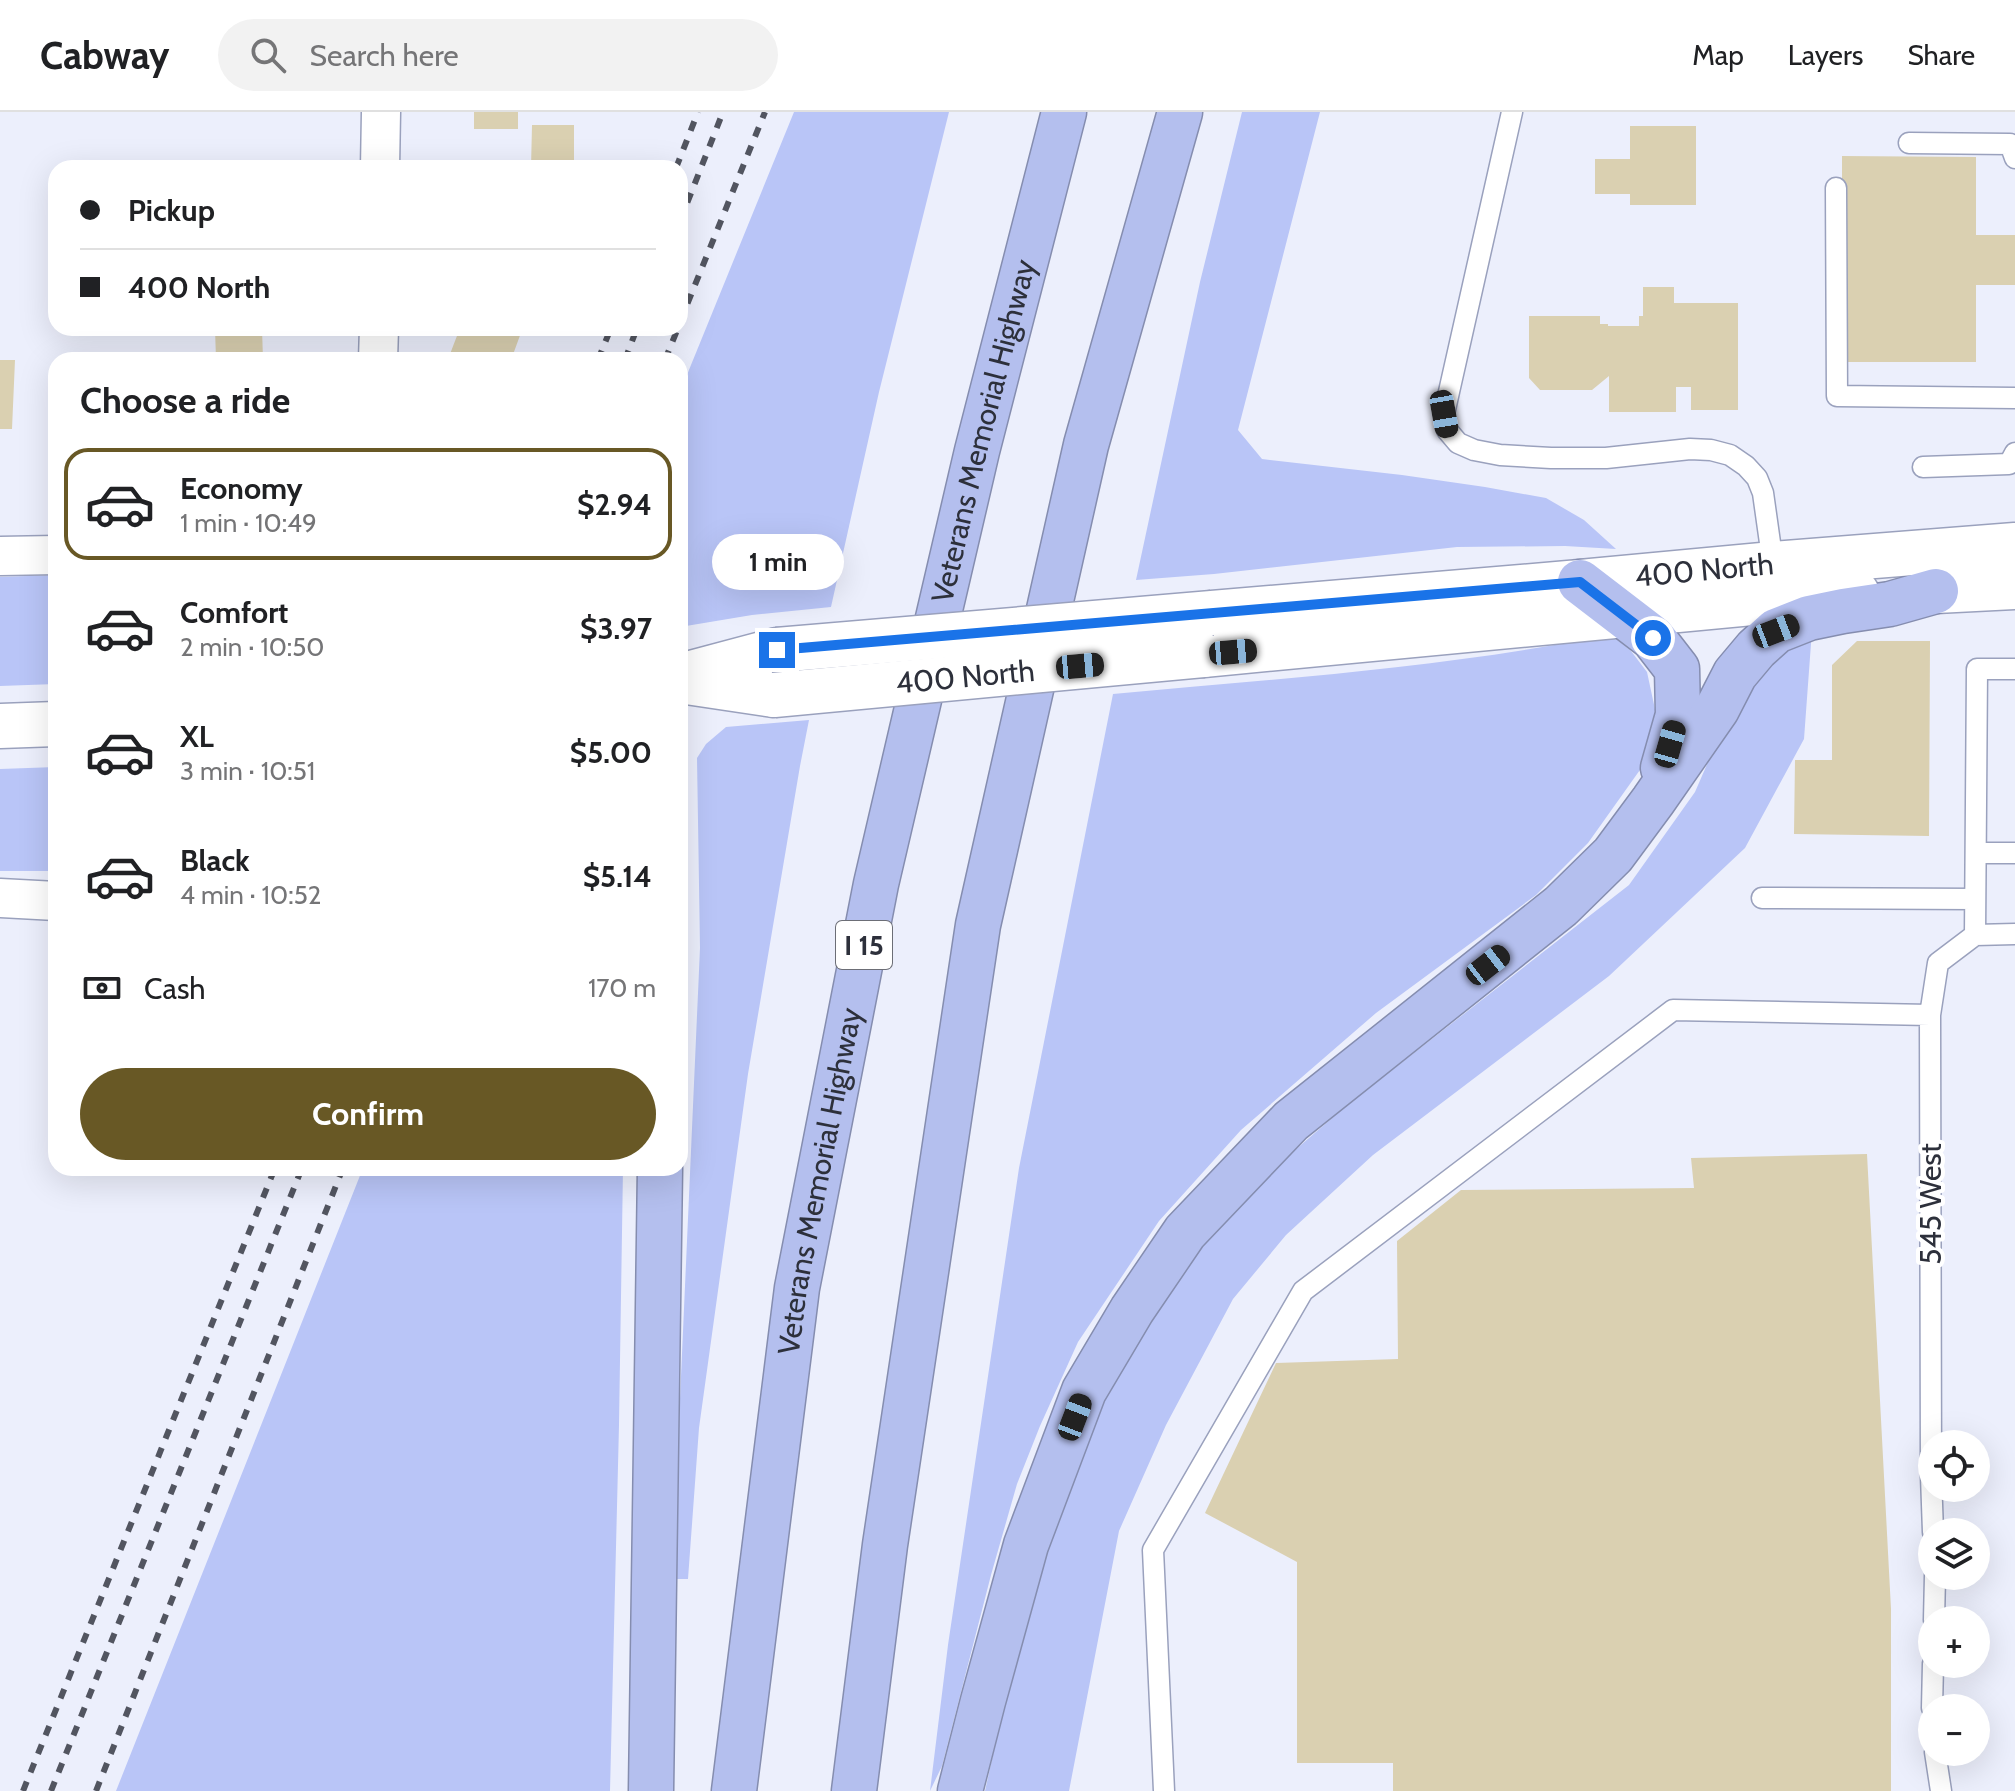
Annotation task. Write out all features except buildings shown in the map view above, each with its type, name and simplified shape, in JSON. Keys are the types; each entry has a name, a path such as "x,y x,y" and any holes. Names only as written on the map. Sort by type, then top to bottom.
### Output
{"highway":[{"name":"Veterans Memorial Highway","path":"734,1791 797,1288 873,899 977,451 1064,112"},
{"path":"854,1791 885,1545 978,925 1086,445 1180,112"},
{"path":"1580,582 1653,638 1677,669 1678,715 1653,801"},
{"path":"960,1791 1026,1545 1084,1391 1132,1310 1185,1232 1291,1121 1561,906 1613,855 1717,709 1735,674 1776,631 1809,618 1890,604 1936,591"},
{"path":"651,1791 660,1176"}],"main road":[{"name":"400 North","path":"688,676 777,650 2015,545"},
{"name":"400 North","path":"688,679 774,695 1888,590 2015,587"},
{"path":"0,726 48,724"}],"street":[{"path":"380,160 381,112"},
{"path":"0,556 48,555"},
{"path":"0,898 48,901"}],"lane":[{"path":"1512,112 1444,414 1447,430 1458,443 1500,455 1606,458 1690,449 1730,455 1757,478 1763,493 1773,564"},
{"path":"1909,143 2010,144 2015,158"},
{"path":"1836,188 1837,396 2015,398"},
{"path":"1923,467 2009,464 2015,453"},
{"path":"2015,669 1977,669 1975,935 2015,934"},
{"path":"1976,853 2015,853"},
{"path":"1762,898 1975,899"},
{"name":"545 West","path":"1932,1518 1930,1015 1938,963 1975,935"},
{"path":"1164,1791 1153,1550 1303,1291 1673,1010 1930,1015"},
{"path":"1937,1766 1941,1791"}],"shaded area":[{"path":"794,112 949,112 879,392 831,607 688,626 688,372"},
{"path":"1242,112 1320,112 1238,430 1262,459 1402,475 1546,498 1584,520 1616,549 1457,547 1136,580 1200,282"},
{"path":"48,575 48,684 0,686 0,577"},
{"path":"1812,630 1804,739 1745,848 1609,976 1373,1155 1286,1235 1233,1299 1166,1425 1119,1531 1069,1791 985,1791 1022,1624 1078,1451 1132,1336 1203,1240 1264,1177 1346,1106 1629,885 1695,792 1735,700 1757,664"},
{"path":"1603,636 1618,640 1647,672 1659,728 1647,760 1588,843 1536,895 1376,1013 1241,1130 1159,1221 1078,1342 1040,1426 1017,1484 942,1766 930,1791 948,1645 1019,1168 1113,694 1420,664"},
{"path":"809,720 748,1074 699,1428 688,1579 672,1579 700,948 697,758 706,744 726,727"},
{"path":"48,767 48,871 0,871 0,769"},
{"path":"360,1176 623,1176 610,1791 116,1791"}],"railway":[{"path":"679,160 698,112"},
{"path":"688,201 723,112"},
{"path":"688,302 765,112"},
{"path":"601,352 608,336"},
{"path":"628,352 634,336"},
{"path":"668,352 675,336"},
{"path":"23,1791 272,1176"},
{"path":"51,1791 299,1176"},
{"path":"96,1791 340,1176"}],"route":[{"path":"777,650 1580,582 1653,638"}]}
